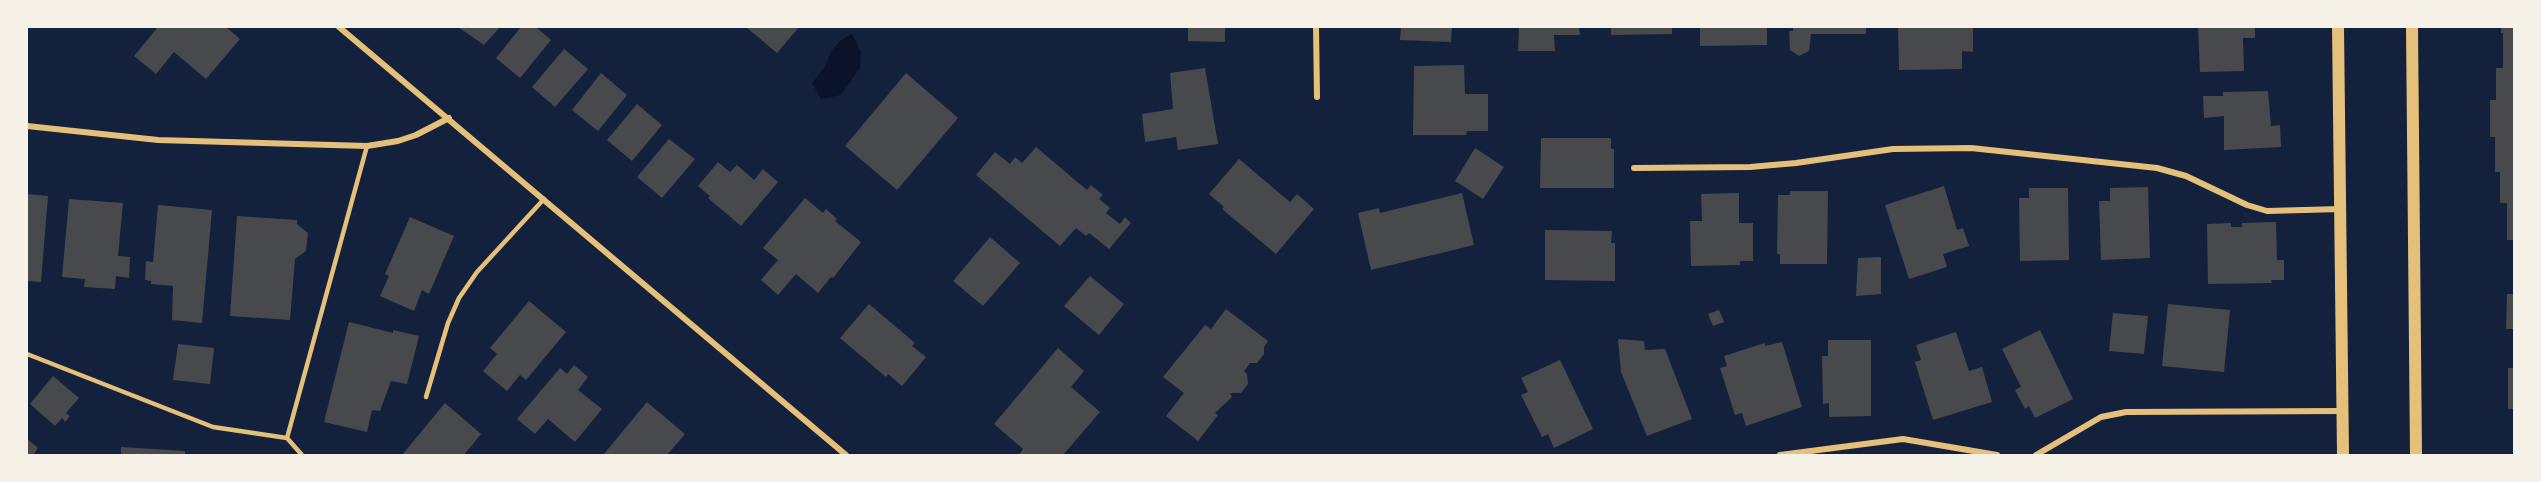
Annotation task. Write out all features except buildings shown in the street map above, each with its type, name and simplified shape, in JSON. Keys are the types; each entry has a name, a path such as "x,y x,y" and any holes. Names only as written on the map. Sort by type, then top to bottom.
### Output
{"main road":[{"path":"2338,27 2343,455"},
{"path":"2412,27 2416,455"}],"street":[{"path":"339,27 846,455"},
{"path":"1316,27 1317,98"},
{"path":"27,126 158,140 367,146 407,138 449,118"},
{"path":"1634,168 1750,167 1893,149 1971,148 2157,168 2186,176 2247,205 2267,211 2341,209"},
{"path":"2036,455 2101,417 2126,412 2342,411"},
{"path":"1780,455 1903,439 1998,455"}],"lane":[{"path":"287,438 367,146"},
{"path":"426,397 448,323 459,298 477,272 544,199"},
{"path":"27,354 213,427 287,438 302,455"}],"water":[{"path":"852,34 861,52 860,68 841,95 821,99 812,83 824,68 832,50 841,40"}]}
